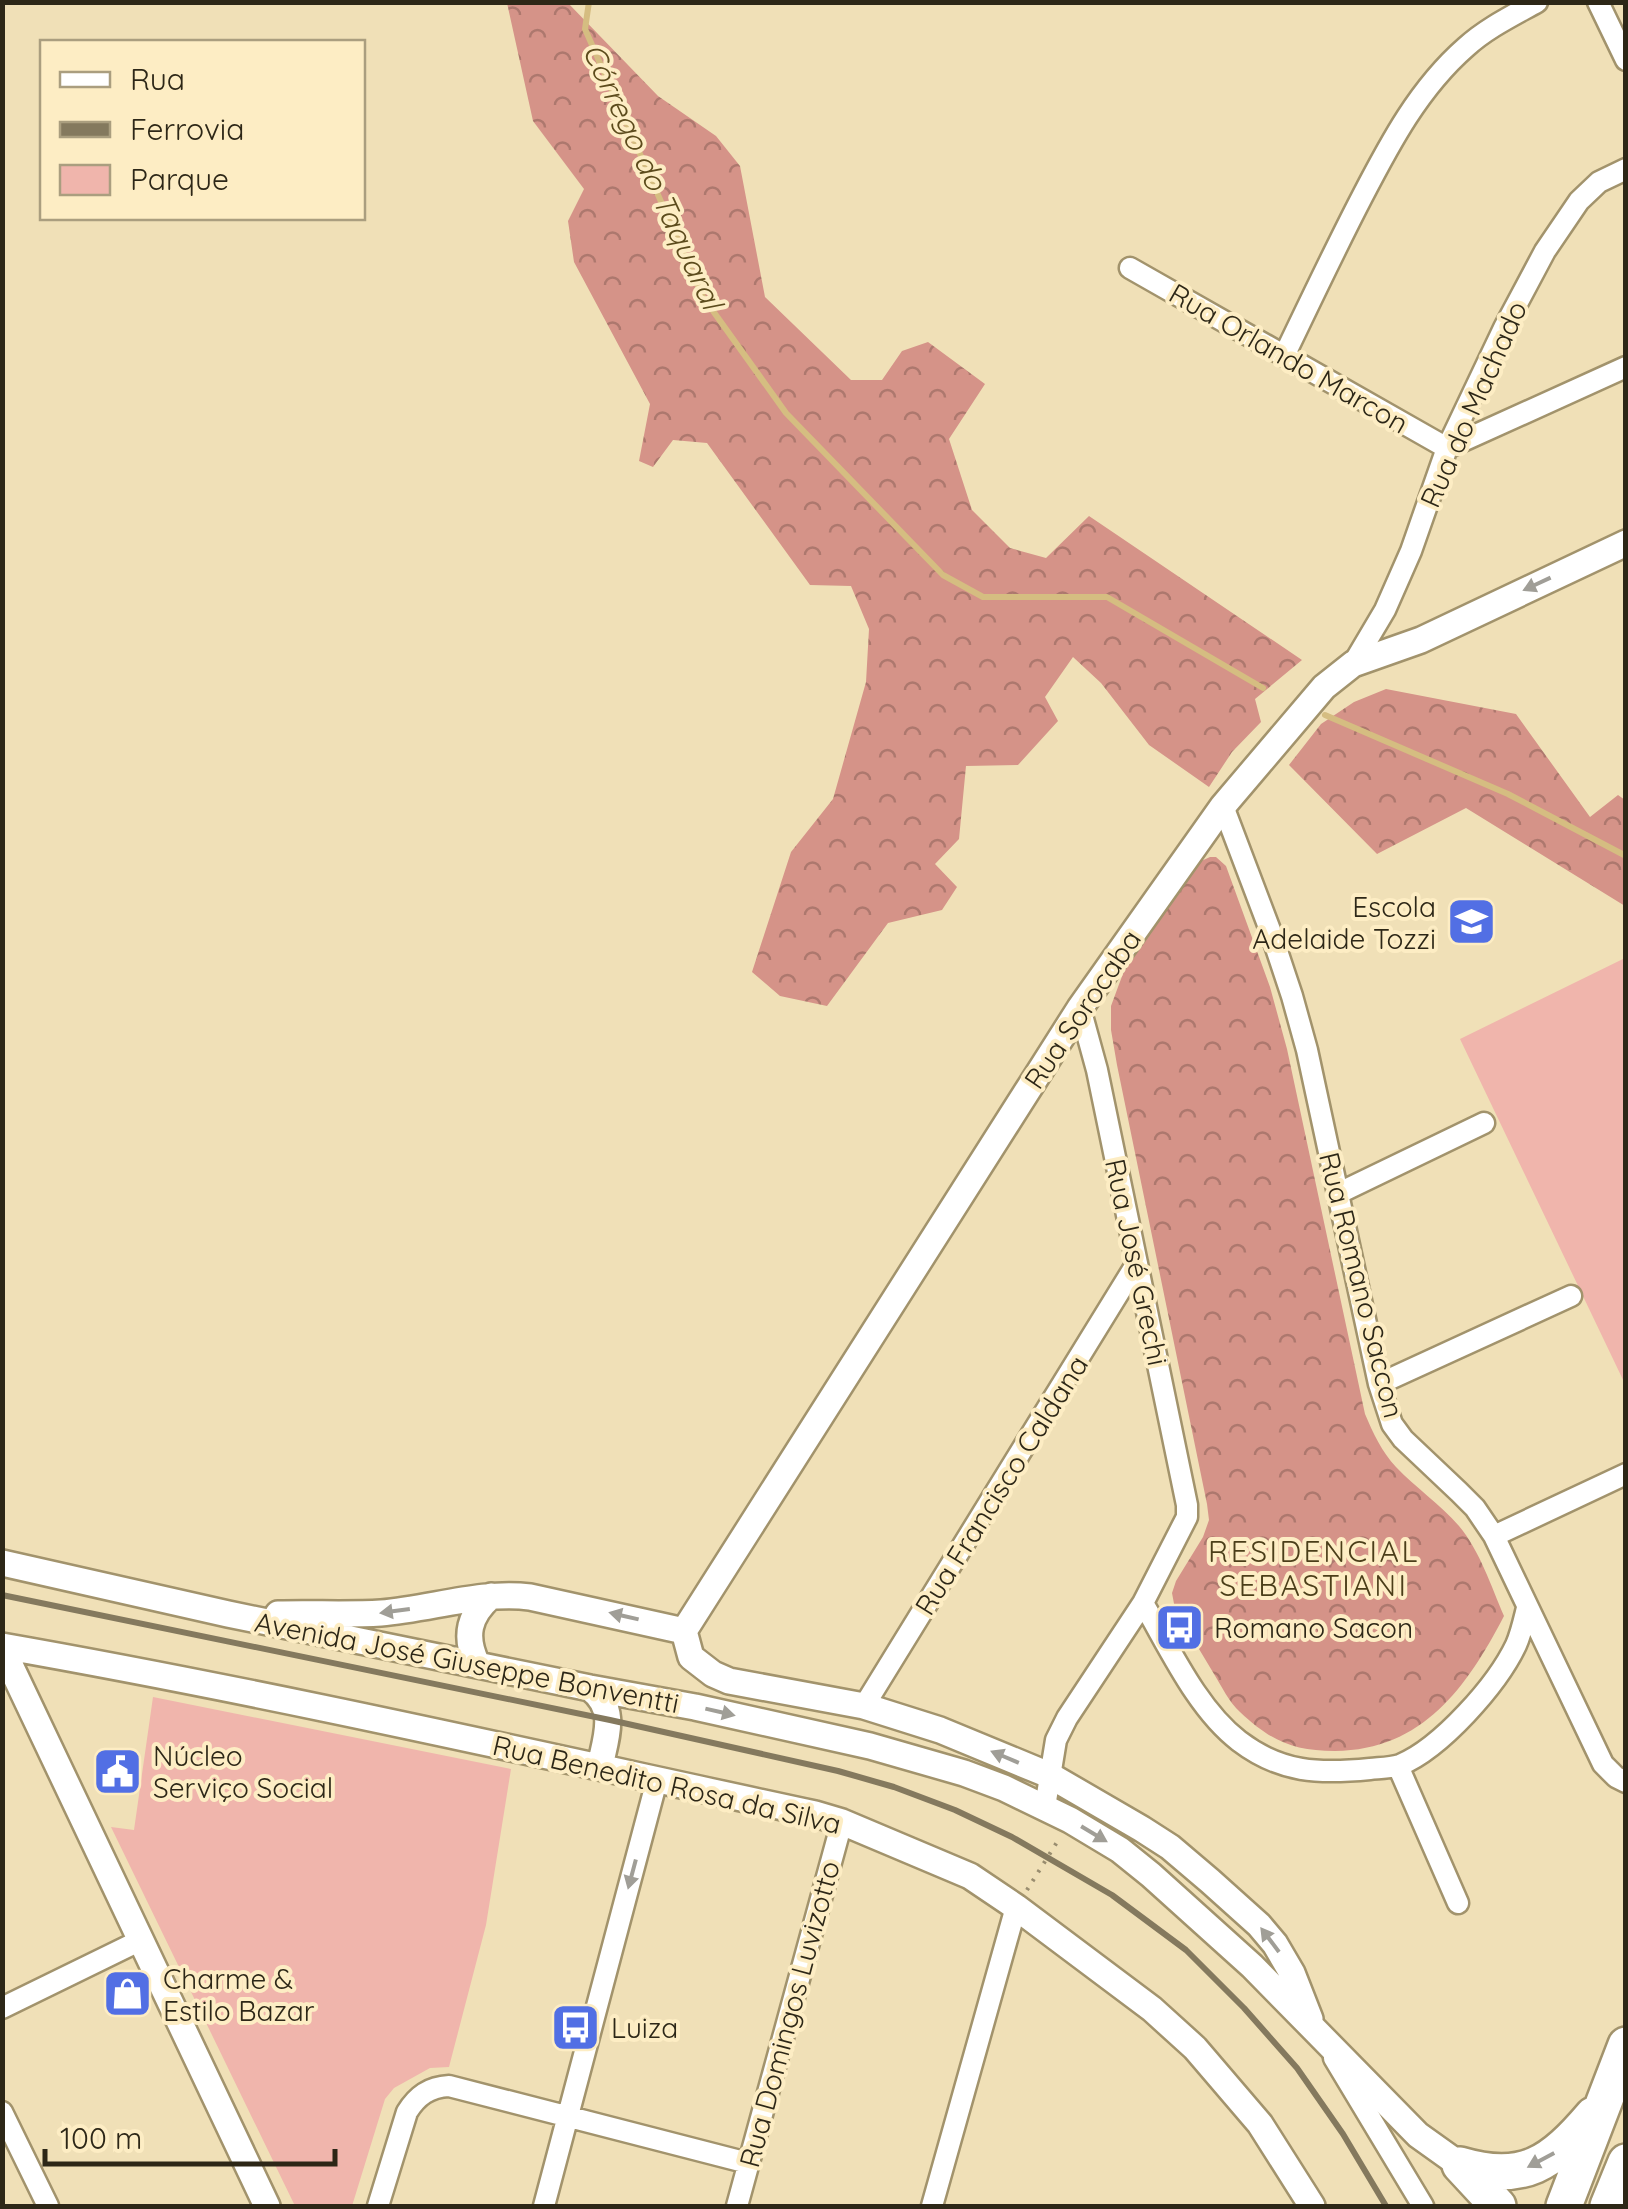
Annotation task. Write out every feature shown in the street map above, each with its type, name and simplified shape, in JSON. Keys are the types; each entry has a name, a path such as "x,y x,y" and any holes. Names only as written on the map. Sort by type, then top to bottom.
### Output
{"highway":[{"path":"1564,2206 1626,2045"},
{"path":"1460,2165 1488,2174 1540,2164 1562,2148 1603,2103"},
{"path":"1608,2206 1626,2162"},
{"path":"1460,2165 1498,2206"}],"street":[{"path":"1285,354 1341,238 1409,113 1465,47 1496,24 1537,2"},
{"path":"1598,2 1626,60"},
{"name":"Rua do Machado","path":"1353,664 1385,610 1447,448 1545,251 1579,201 1599,182 1626,169"},
{"name":"Rua Orlando Marcon","path":"1130,268 1447,448"},
{"path":"1447,448 1626,367"},
{"name":"Rua Sorocaba","path":"684,1630 1080,1008 1223,806 1324,687 1353,664 1421,640 1626,543"},
{"name":"Rua Romano Saccon","path":"1223,806 1292,996 1392,1424 1467,1500 1494,1536 1603,1764 1626,1782"},
{"name":"Rua José Grechi","path":"1080,1008 1097,1070 1187,1506 1187,1517 1143,1603"},
{"path":"1338,1193 1484,1123"},
{"name":"Rua Francisco Caldana","path":"864,1706 1137,1264"},
{"path":"1380,1384 1570,1296"},
{"path":"1494,1536 1626,1474"},
{"path":"2,1563 228,1614"},
{"name":"Avenida José Giuseppe Bonventti","path":"228,1614 382,1613 512,1594 684,1630 691,1657 729,1681 864,1706 940,1730 1049,1775 1142,1828 1170,1847 1259,1925 1292,1972 1320,2034"},
{"path":"477,1664 468,1640 470,1628 480,1605 491,1596"},
{"path":"1045,1806 1056,1740 1143,1603 1220,1724 1266,1759 1314,1771 1398,1766 1429,1746 1476,1702 1517,1644 1527,1608"},
{"name":"Avenida José Giuseppe Bonventti","path":"228,1614 870,1746 978,1778 1045,1806 1120,1850 1180,1900 1418,2134 1460,2165"},
{"path":"2,1647 267,2206"},
{"name":"Rua Benedito Rosa da Silva","path":"2,1647 86,1660 815,1814 970,1876 1152,2009 1195,2048 1260,2124 1312,2206"},
{"path":"610,1720 653,1699 679,1693 690,1675 691,1657"},
{"path":"590,1688 604,1702 610,1720 600,1766"},
{"path":"1398,1766 1458,1903"},
{"path":"544,2206 657,1780"},
{"name":"Rua Domingos Luvizotto","path":"736,2206 842,1822"},
{"path":"932,2206 1016,1906"},
{"path":"2,2008 140,1940"},
{"path":"1320,2034 1423,2206"},
{"path":"378,2206 407,2112 435,2087 449,2086 748,2164"},
{"path":"2,2112 48,2206"}],"path":[{"path":"1016,1906 1070,1820"}],"green space":[{"path":"507,3 568,3 658,96 716,136 740,166 765,297 851,380 882,380 902,351 928,342 985,384 949,439 972,510 1010,548 1046,558 1089,516 1302,660 1255,699 1261,722 1232,752 1209,787 1149,745 1101,683 1073,657 1045,697 1058,721 1018,765 966,766 959,839 935,864 957,887 942,910 888,923 827,1006 780,996 752,972 791,852 833,799 866,682 869,629 851,586 810,585 707,443 673,440 653,467 639,461 650,404 574,262 568,221 584,189 533,121"},
{"path":"1386,689 1516,714 1590,817 1618,795 1625,800 1625,906 1466,808 1377,854 1289,765 1321,724 1354,702"},
{"path":"1210,857 1226,866 1270,987 1287,1049 1365,1414 1391,1461 1452,1518 1473,1546 1504,1616 1474,1667 1439,1710 1417,1727 1366,1748 1307,1749 1273,1737 1251,1722 1226,1694 1175,1609 1172,1593 1209,1520 1117,1065 1111,1006 1124,971 1199,862"},
{"path":"1625,958 1625,1384 1460,1039"},
{"path":"153,1697 511,1769 486,1925 449,2067 430,2068 394,2088 385,2099 352,2206 295,2206 111,1827 134,1830"}],"waterway":[{"name":"Córrego do Taquaral","path":"589,2 585,29 703,297 786,413 943,575 983,597 1107,597 1263,688"},
{"name":"Córrego do Taquaral","path":"1325,715 1508,794 1626,856"}],"railway":[{"path":"2,1595 838,1771 955,1810 1012,1837 1112,1895 1186,1950 1297,2068 1386,2206"}],"place":[{"name":"Escola Adelaide Tozzi","path":"1471,922"},
{"name":"Romano Sacon","path":"1179,1627"},
{"name":"Núcleo Serviço Social","path":"118,1771"},
{"name":"Charme & Estilo Bazar","path":"128,1994"},
{"name":"Luiza","path":"576,2027"}],"district":[{"name":"RESIDENCIAL SEBASTIANI","path":"1314,1568"}]}
